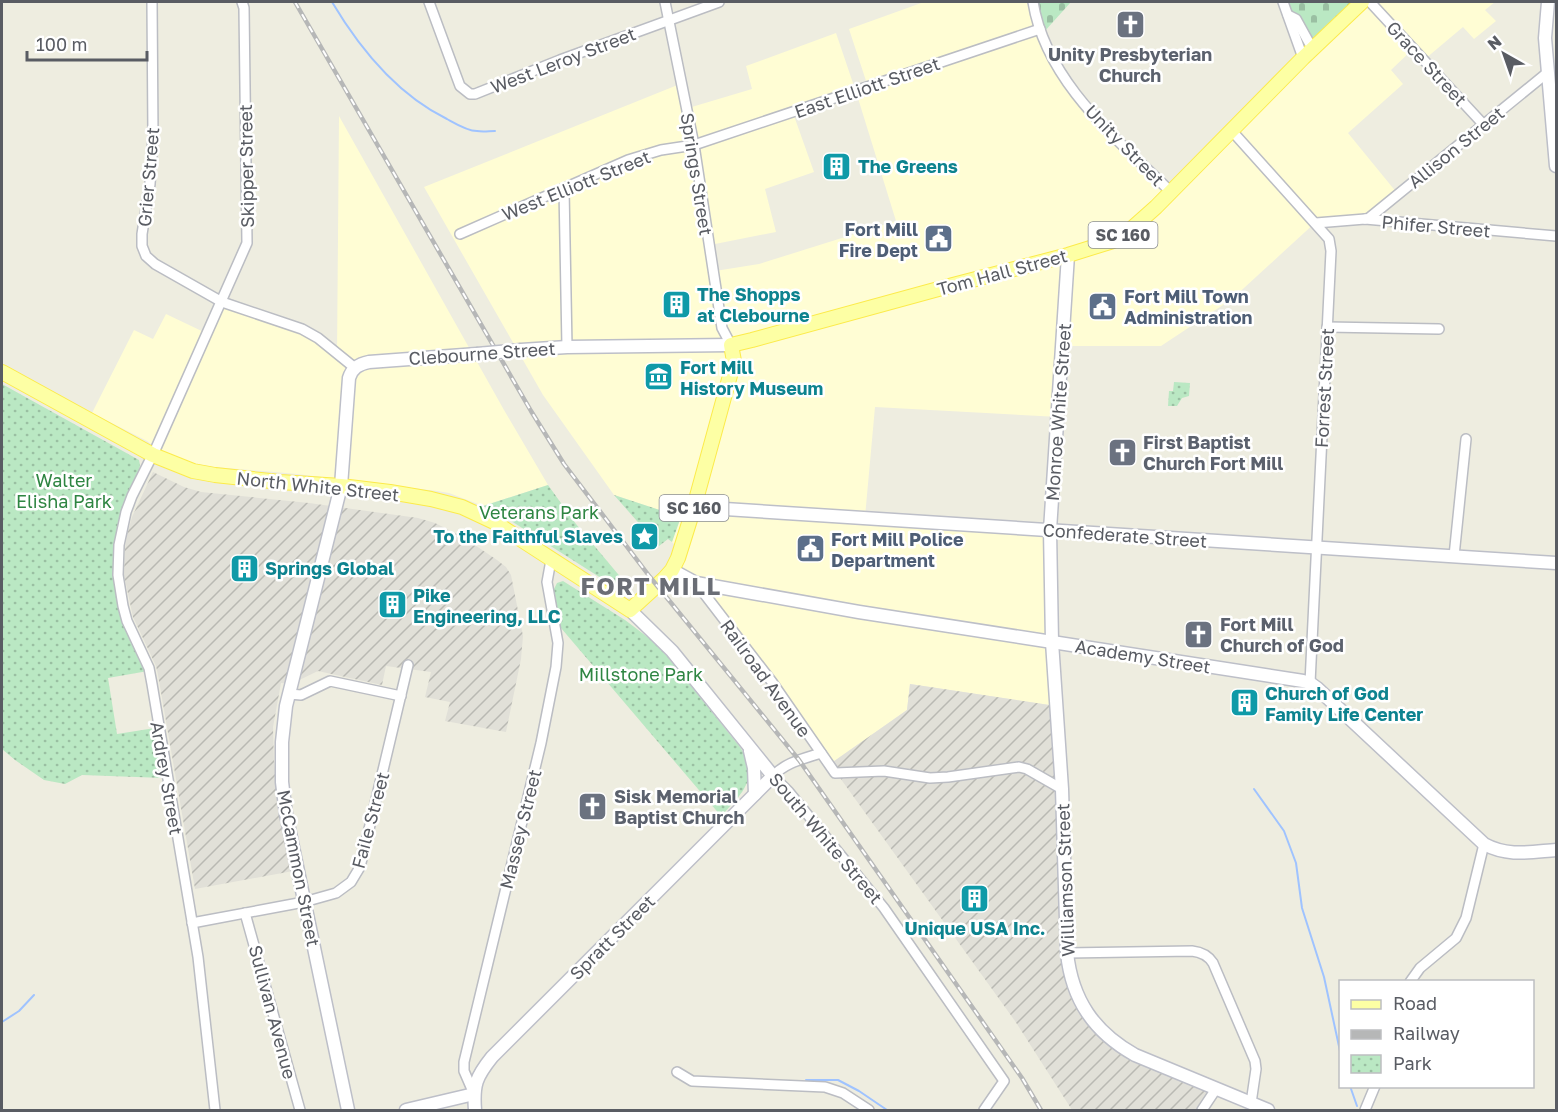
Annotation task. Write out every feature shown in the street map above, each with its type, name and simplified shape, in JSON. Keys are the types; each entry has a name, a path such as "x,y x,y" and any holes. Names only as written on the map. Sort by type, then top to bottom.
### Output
{"main road":[{"name":"Tom Hall Street","path":"730,345 1068,255 1102,245 1121,236 1138,224 1171,192 1308,53 1362,2"},
{"name":"SC 160","path":"630,610 664,579 678,558 734,361 730,345"},
{"name":"North White Street","path":"2,372 153,455 193,471 280,482 341,486 431,499 462,507 494,522 630,610"}],"street":[{"name":"Grier Street","path":"152,2 153,136 150,184 142,234 142,246 146,256 155,264 222,302 302,330 318,338 355,368"},
{"name":"Skipper Street","path":"153,455 247,243 244,8 242,2"},
{"name":"West Leroy Street","path":"429,2 460,86 470,94 719,2"},
{"name":"Springs Street","path":"665,2 694,145 722,328 730,345"},
{"name":"Unity Street","path":"1033,2 1040,29 1053,60 1074,92 1110,132 1171,192"},
{"path":"1283,2 1288,15 1296,19 1308,53"},
{"name":"Grace Street","path":"1370,2 1483,124"},
{"path":"1548,2 1545,38 1547,73 1553,97 1557,166"},
{"name":"East Elliott Street","path":"694,145 1040,29"},
{"name":"Allison Street","path":"1365,219 1547,73"},
{"name":"Forrest Street","path":"1232,131 1316,223 1329,239 1331,251 1310,683"},
{"name":"West Elliott Street","path":"460,234 628,160 661,150 694,145"},
{"path":"564,189 567,347"},
{"name":"Phifer Street","path":"1316,223 1365,219 1557,236"},
{"name":"Monroe White Street","path":"1052,642 1050,530 1068,255"},
{"path":"1327,327 1439,329"},
{"name":"Clebourne Street","path":"355,368 361,363 369,362 567,347 730,345"},
{"path":"341,486 350,378 355,368"},
{"path":"1454,556 1466,439"},
{"name":"Ardrey Street","path":"153,455 126,512 119,545 118,575 127,621 149,668 152,684 198,957 215,1110"},
{"name":"McCammon Street","path":"341,486 289,694 282,742 282,782 286,814 348,1110"},
{"name":"Confederate Street","path":"694,507 1557,563"},
{"name":"Massey Street","path":"474,1094 464,1071 464,1062 541,743 556,667 558,643 548,582 551,560"},
{"name":"Academy Street","path":"672,570 696,583 859,612 1310,683"},
{"name":"Railroad Avenue","path":"696,583 772,682 835,773 884,771 930,778 1019,767 1062,789"},
{"name":"South White Street","path":"630,610 672,651 884,908 1004,1081 984,1110"},
{"name":"Williamson Street","path":"1052,642 1062,789 1067,953 1071,979 1076,993 1100,1030 1135,1055 1268,1110"},
{"name":"Faile Street","path":"192,923 304,902 336,893 351,882 360,867 408,665"},
{"path":"289,694 301,695 330,681 401,696"},
{"path":"1310,683 1484,844 1501,852 1514,854 1557,850"},
{"path":"747,744 753,762 755,794"},
{"path":"773,776 790,763 821,753"},
{"name":"Spratt Street","path":"476,1110 474,1094 476,1084 481,1071 492,1057 773,776"},
{"path":"1411,980 1420,968 1456,939 1466,918 1484,844"},
{"name":"Sullivan Avenue","path":"245,913 300,1110"},
{"path":"1067,953 1192,951 1209,957 1255,1060 1256,1070 1251,1103"},
{"path":"677,1072 692,1080 825,1087 843,1093 869,1110"},
{"path":"1365,1110 1374,1088"},
{"path":"1202,1110 1216,1089"},
{"path":"406,1110 474,1094"}],"shaded area":[{"path":"924,2 1035,2 1055,59 1075,92 1169,189 1126,230 1097,244 1070,252 1070,255 1112,243 1142,223 1305,58 1365,2 1495,2 1485,10 1496,21 1474,39 1463,27 1425,59 1414,48 1391,70 1403,84 1348,133 1397,193 1369,217 1317,221 1232,299 1161,346 1063,346 1059,417 875,407 865,517 1050,529 1056,706 910,684 907,710 830,764 774,682 697,582 673,569 681,551 672,542 680,517 614,495 543,395 424,187 680,84 685,109 752,89 746,66 836,33 856,92 793,113 814,172 765,189 776,232 710,245 715,271 759,264 896,221 857,95 869,90 849,29"},
{"path":"339,116 548,485 483,506 449,493 437,491 297,474 214,467 192,463 156,448 147,441 92,413 134,330 153,339 166,314 208,334 223,305 286,326 316,339 337,356"},
{"path":"153,472 184,487 201,492 309,503 418,518 435,523 463,537 497,560 506,567 511,575 523,636 521,659 506,732 445,721 450,702 425,697 431,672 386,666 382,685 318,671 291,684 281,683 273,727 274,763 293,871 195,889 156,666 133,617 124,575 125,549 132,517"},
{"path":"910,684 1056,706 1065,952 1099,1031 1214,1090 1199,1110 1072,1110 1015,1021 830,764 907,710"}],"green space":[{"path":"1035,2 1071,2 1044,32"},
{"path":"1285,2 1359,2 1312,45 1289,14"},
{"path":"1174,382 1190,383 1189,396 1182,398 1177,406 1168,406 1169,391 1173,391"},
{"name":"Walter Elisha Park","path":"2,384 139,460 138,482 119,530 122,608 148,671 108,678 117,734 155,728 164,778 82,775 65,784 44,780 2,749"},
{"name":"Veterans Park","path":"548,485 576,524 628,586 612,585 505,517 483,506"},
{"path":"614,495 681,517 672,542 668,539 659,546"},
{"name":"Millstone Park","path":"563,581 625,620 658,645 740,747 746,758 749,776 742,792 721,816 561,628 553,591 557,583"}],"waterway":[{"path":"332,2 367,53 411,97 465,129 495,131"},
{"path":"1254,789 1284,831 1296,863 1302,908 1324,977 1339,1046"},
{"path":"2,1022 19,1011 34,995"},
{"path":"806,1080 838,1080 887,1110"},
{"path":"1351,1088 1357,1106"}],"railway":[{"path":"295,2 531,411 564,464 650,577 799,760 1022,1078 1041,1110"}],"place":[{"name":"Unity Presbyterian Church","path":"1130,25"},
{"name":"The Greens","path":"837,166"},
{"name":"Fort Mill Fire Dept","path":"939,239"},
{"name":"The Shopps at Clebourne","path":"676,304"},
{"name":"Fort Mill Town Administration","path":"1103,306"},
{"name":"Fort Mill History Museum","path":"659,377"},
{"name":"First Baptist Church Fort Mill","path":"1122,452"},
{"name":"To the Faithful Slaves","path":"644,536"},
{"name":"Fort Mill Police Department","path":"810,549"},
{"name":"Springs Global","path":"244,568"},
{"name":"Pike Engineering, LLC","path":"392,605"},
{"name":"Fort Mill Church of God","path":"1199,634"},
{"name":"Church of God Family Life Center","path":"1244,703"},
{"name":"Sisk Memorial Baptist Church","path":"593,806"},
{"name":"Unique USA Inc.","path":"975,899"}],"district":[{"name":"FORT MILL","path":"651,585"}]}
